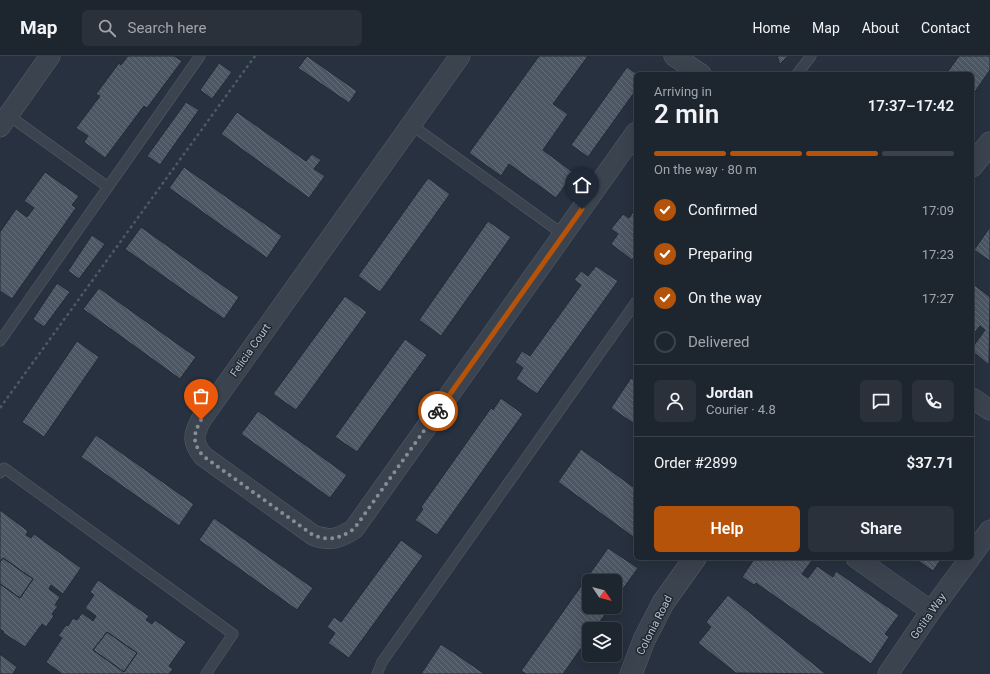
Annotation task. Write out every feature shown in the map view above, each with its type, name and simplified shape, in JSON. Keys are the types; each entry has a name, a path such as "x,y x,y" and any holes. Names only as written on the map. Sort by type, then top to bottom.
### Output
{"street":[{"path":"4,121 50,56"},
{"name":"Felicia Court","path":"460,56 410,124 201,420 195,431 194,440 197,449 203,456 313,535 329,539 343,536 354,529 634,135"},
{"path":"974,163 990,143"},
{"path":"974,399 990,410"},
{"path":"974,552 990,530"},
{"name":"Colonia Road","path":"631,674 644,640 663,603 694,560"},
{"path":"859,560 931,611"},
{"name":"Gotita Way","path":"888,674 931,611 969,560"}],"lane":[{"path":"0,342 200,56"},
{"path":"799,72 811,56"},
{"path":"4,121 108,187"},
{"path":"410,124 564,235"},
{"path":"377,674 382,662 634,305"},
{"path":"0,473 4,468 234,634 206,674"}],"path":[{"path":"0,408 255,56"}],"building":[{"path":"128,56 174,56 182,61 147,108 144,106 105,158 84,142 88,136 76,128 100,96 96,94 119,63 121,65"},
{"path":"307,56 357,91 349,103 298,68"},
{"path":"539,56 588,56 553,104 568,114 543,150 574,173 556,198 509,164 501,176 469,153"},
{"path":"777,56 788,56 780,64"},
{"path":"959,56 990,56 990,70 974,93 974,72 947,72"},
{"path":"219,63 232,72 212,99 200,90"},
{"path":"627,67 634,72 634,93 588,157 571,145"},
{"path":"186,102 199,110 160,165 147,156"},
{"path":"237,112 306,161 312,154 321,160 314,169 325,176 309,198 221,134"},
{"path":"184,167 282,236 267,258 169,188"},
{"path":"45,172 79,196 72,205 76,208 12,299 0,291 0,232 16,209 27,217 34,208 24,201"},
{"path":"428,178 450,194 380,292 358,276"},
{"path":"634,211 634,257 632,260 611,244 618,234 611,229 623,214 629,218"},
{"path":"488,221 511,237 441,336 419,320"},
{"path":"141,227 239,297 224,319 125,249"},
{"path":"990,227 990,261 974,250"},
{"path":"92,235 105,244 79,279 68,271"},
{"path":"596,266 618,281 537,394 516,379 523,368 515,362 522,351 530,356 581,285 574,280 581,271 588,276"},
{"path":"57,283 70,292 44,327 33,319"},
{"path":"974,285 990,297 989,365 974,353 974,345 985,330 980,326 974,334"},
{"path":"99,288 196,357 180,379 83,309"},
{"path":"345,296 367,312 296,410 273,394"},
{"path":"405,339 427,355 357,452 335,437"},
{"path":"77,341 99,357 44,437 22,422"},
{"path":"631,378 634,380 634,424 611,408"},
{"path":"501,398 523,414 437,535 415,520 423,509 421,507 491,408 493,410"},
{"path":"258,411 347,475 330,498 241,434"},
{"path":"96,435 194,504 179,526 81,457"},
{"path":"581,449 634,488 634,538 558,482"},
{"path":"0,510 28,531 26,535 31,538 34,534 81,568 63,594 51,585 49,589 60,597 55,605 58,606 52,614 54,616 46,627 42,624 25,647 3,633 4,632 0,629 0,584 20,598 33,579 3,558 0,562"},
{"path":"214,518 313,588 297,610 199,540"},
{"path":"401,540 423,556 349,658 328,643 335,633 327,627 334,617 341,622"},
{"path":"608,548 638,568 622,590 622,574 590,574"},
{"path":"3,558 33,579 20,598 0,584 0,562"},
{"path":"754,560 812,560 802,574 808,578 817,566 833,577 836,571 899,615 885,634 889,637 871,664 756,583 754,585 742,577"},
{"path":"917,560 941,560 933,571"},
{"path":"98,580 149,616 146,620 152,624 155,620 186,642 169,666 173,669 169,674 62,674 46,662 62,638 58,636 66,625 68,626 73,618 77,620 82,613 93,621 96,616 85,608 94,595 90,592","holes":["107,632 137,653 124,672 93,650"]},
{"path":"582,585 582,614 605,614 600,622 582,622 582,647 563,674 526,674 521,671"},
{"path":"728,595 826,674 736,673 698,643 711,627 706,622"},
{"path":"107,632 137,653 124,672 93,650"},
{"path":"441,644 485,674 421,674"},
{"path":"0,654 17,667 13,674 0,674"}],"way so far":[{"path":"201,420 195,431 194,440 197,449 203,456 313,535 320,538 329,539 343,536 354,529 438,411"}],"route":[{"path":"438,411 582,209"}]}
